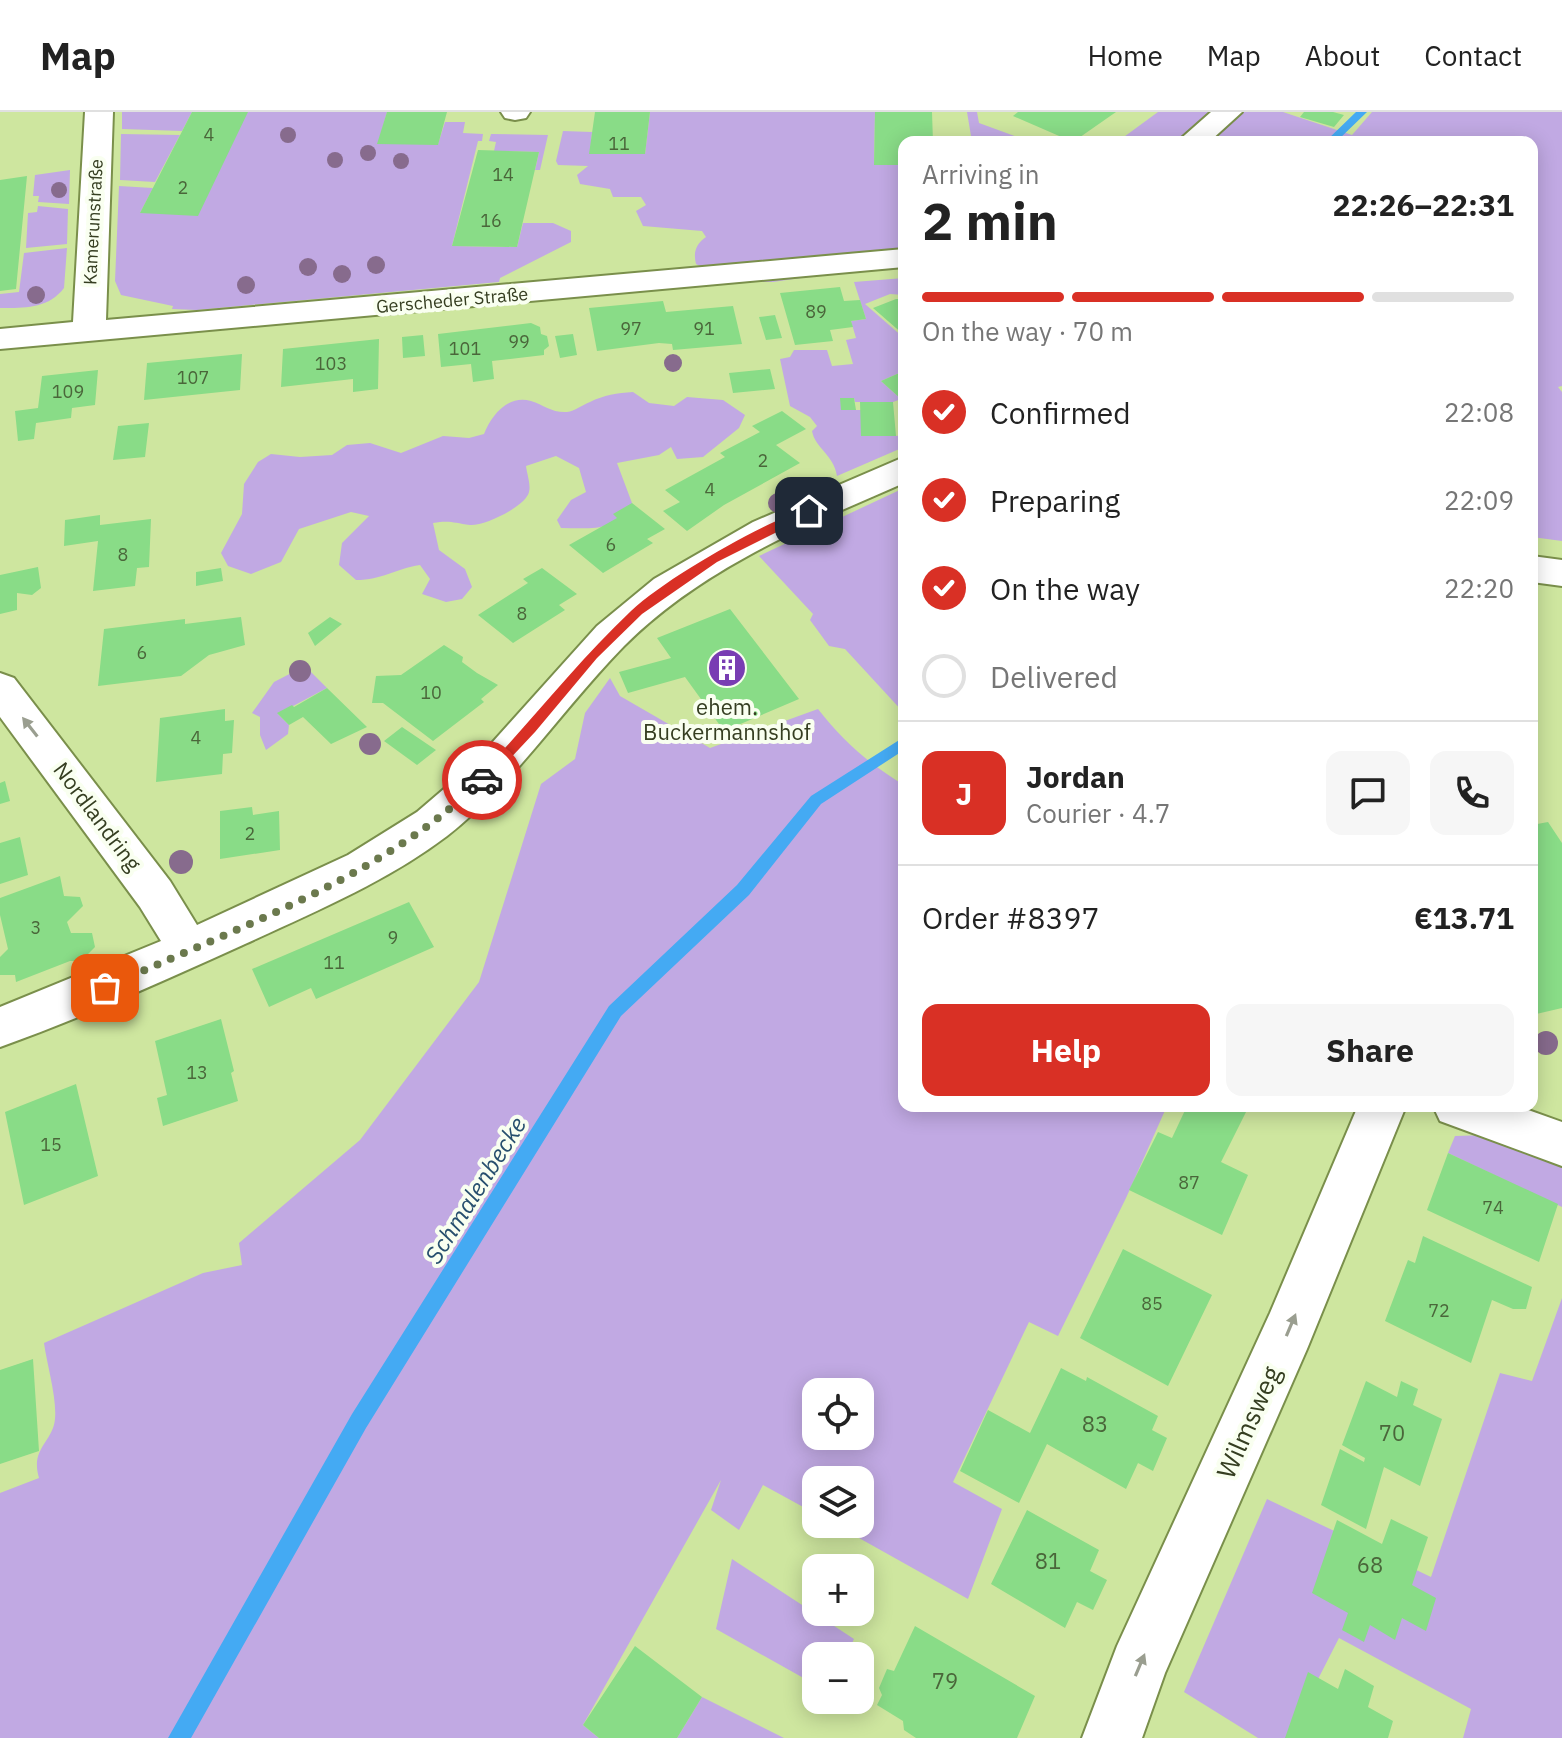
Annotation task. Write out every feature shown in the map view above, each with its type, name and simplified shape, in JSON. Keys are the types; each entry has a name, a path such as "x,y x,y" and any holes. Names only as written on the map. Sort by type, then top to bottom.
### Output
{"street":[{"name":"Kamerunstraße","path":"89,333 99,112"},
{"path":"1198,136 1228,112"},
{"name":"Gerscheder Straße","path":"0,339 898,259"},
{"path":"0,1027 105,988 352,874 435,822 502,761 613,634 671,586 760,534 898,472"},
{"path":"1538,570 1562,573"},
{"name":"Nordlandring","path":"0,688 155,894 172,918 187,950"},
{"name":"Wilmsweg","path":"1112,1738 1138,1667 1289,1331 1380,1112"},
{"path":"1476,1112 1562,1144"}],"shaded area":[{"path":"122,112 192,112 182,131 122,129"},
{"path":"248,112 387,112 378,144 438,144 445,122 465,122 463,133 483,134 482,141 478,141 452,246 517,247 523,223 553,223 571,231 571,242 500,278 499,282 197,310 172,309 173,306 121,295 115,281 119,186 153,188 140,213"},
{"path":"650,112 875,112 874,164 898,165 898,264 773,282 731,282 696,264 696,249 706,237 702,231 643,226 636,211 646,205 641,197 613,197 610,189 580,184 577,175 588,166 558,165 556,161 563,131 592,132 590,154 645,154"},
{"path":"967,112 977,112 979,123 1015,136 971,136"},
{"path":"1158,112 1216,112 1189,136 1125,136"},
{"path":"1227,112 1283,112 1352,135 1372,112 1562,112 1562,386 1558,387 1562,392 1562,541 1538,538 1538,136 1205,136"},
{"path":"121,134 180,135 155,182 120,180"},
{"path":"491,134 548,135 540,170 535,170 539,152 494,151 496,142 489,141"},
{"path":"70,170 69,204 38,202 39,196 33,196 35,175"},
{"path":"38,206 68,209 67,244 26,248 28,213 37,212"},
{"path":"67,248 64,288 58,295 35,306 0,308 0,294 19,292 24,253"},
{"path":"898,278 898,295 890,294 865,304 898,333 898,374 881,381 898,396 898,400 855,402 854,398 841,410 861,410 862,435 898,436 898,450 837,476 832,462 814,437 812,431 817,426 810,417 790,406 780,359 790,357 794,350 827,350 832,366 853,364 846,340 856,338 851,321 866,319 854,282"},
{"path":"633,392 649,403 674,406 687,397 723,400 745,415 739,428 703,457 677,459 671,447 659,455 617,463 632,503 619,520 611,524 592,528 561,528 557,520 571,500 586,492 579,468 556,456 526,466 529,492 521,503 504,514 470,525 433,523 439,550 465,569 472,587 462,599 446,602 422,594 430,579 420,565 356,580 339,565 342,543 369,516 351,512 299,529 281,562 251,574 228,566 221,553 242,514 244,484 258,462 271,454 300,457 332,455 347,445 370,443 401,453 443,436 469,438 484,434 496,414 515,401 531,401 552,410 567,412 606,396"},
{"path":"898,491 898,706 845,649 829,646 810,620 813,614 759,556"},
{"path":"305,666 327,688 278,714 289,725 288,734 266,750 260,735 260,717 252,713 274,682"},
{"path":"610,678 620,696 710,748 818,709 857,751 898,781 898,1112 1164,1112 1058,1336 1029,1322 953,1482 1002,1509 968,1599 859,1538 874,1538 874,1466 802,1466 802,1506 763,1485 739,1530 711,1510 721,1480 583,1725 599,1738 0,1738 0,1493 39,1478 37,1459 55,1419 44,1343 203,1273 242,1265 239,1243 360,1140 479,982 541,784 575,759 585,713"},
{"path":"1486,1135 1562,1164 1562,1207 1448,1153 1455,1136"},
{"path":"1562,1298 1562,1738 1463,1738 1471,1709 1339,1638 1288,1738 1258,1738 1184,1692 1267,1499 1431,1577 1500,1373 1532,1381"},
{"path":"732,1559 802,1605 802,1626 834,1626 854,1639 853,1642 802,1642 802,1677 716,1629"},
{"path":"702,1697 784,1738 677,1738"}],"building":[{"path":"192,112 248,112 198,216 140,213"},
{"path":"387,112 447,112 438,145 377,144"},
{"path":"595,112 650,112 645,154 589,154"},
{"path":"875,112 932,112 933,136 898,136 898,165 874,165"},
{"path":"1018,112 1116,112 1082,136 1059,136 1013,116"},
{"path":"1304,112 1344,115 1334,127 1300,117"},
{"path":"478,150 539,152 517,247 452,246"},
{"path":"27,176 16,289 0,291 0,180"},
{"path":"840,287 844,301 860,300 866,319 851,321 853,327 830,330 833,341 795,345 780,293"},
{"path":"898,299 898,330 873,308"},
{"path":"663,301 666,312 733,306 742,344 673,350 672,344 659,343 597,351 589,308"},
{"path":"775,315 782,338 766,340 759,317"},
{"path":"531,323 540,327 541,334 547,336 549,346 544,350 544,355 492,361 494,379 473,382 471,364 441,367 438,334"},
{"path":"573,334 577,355 560,358 555,336"},
{"path":"423,335 425,356 403,358 402,337"},
{"path":"379,339 378,389 353,392 353,379 281,387 283,349"},
{"path":"242,354 240,390 144,400 147,363"},
{"path":"770,369 775,389 733,393 729,373"},
{"path":"98,370 95,405 72,408 71,418 36,423 34,439 18,441 15,411 38,408 42,376"},
{"path":"898,374 898,396 881,381"},
{"path":"840,398 854,398 856,410 841,410"},
{"path":"860,402 893,402 896,436 861,436"},
{"path":"782,411 806,429 776,445 800,463 724,505 687,531 663,511 680,502 665,490 725,457 720,453 760,432 752,426"},
{"path":"149,423 145,457 113,460 118,426"},
{"path":"632,503 665,529 647,539 653,543 603,573 569,545 617,518 613,514"},
{"path":"100,515 100,525 151,519 149,567 137,568 135,586 93,591 98,541 64,546 65,520"},
{"path":"38,567 41,588 32,595 17,593 17,610 0,614 0,575"},
{"path":"221,568 223,581 196,586 196,572"},
{"path":"542,568 577,594 559,605 565,610 513,643 478,615 528,583 523,579"},
{"name":"ehem. Buckermannshof","path":"730,609 799,699 724,731 685,677 628,693 619,672 671,658 657,638"},
{"path":"241,617 245,645 209,655 181,676 98,686 104,629 185,619 185,624"},
{"path":"330,617 342,624 315,646 308,633"},
{"path":"444,645 463,657 462,662 498,685 481,699 484,702 433,741 383,703 372,703 376,676 401,675"},
{"path":"327,688 367,727 331,744 303,717 289,725 277,713"},
{"path":"225,709 225,721 234,720 232,753 223,754 222,774 156,782 160,718"},
{"path":"402,727 436,750 417,765 384,741"},
{"path":"5,781 10,801 0,804 0,783"},
{"path":"252,807 253,815 279,811 280,850 220,859 220,811"},
{"path":"1548,822 1562,843 1562,1008 1538,1014 1538,824"},
{"path":"20,837 28,875 0,884 0,843"},
{"path":"60,876 64,896 80,897 83,906 67,922 71,933 92,933 95,947 81,961 70,961 16,982 15,975 0,975 0,957 8,949 0,915 0,898"},
{"path":"409,902 434,947 316,999 311,988 269,1007 252,969"},
{"path":"221,1019 238,1101 163,1126 157,1098 167,1095 155,1041"},
{"path":"76,1084 98,1176 24,1205 5,1112"},
{"path":"1184,1112 1246,1112 1221,1162 1248,1175 1222,1235 1129,1190 1158,1132 1172,1138"},
{"path":"1448,1153 1558,1204 1539,1262 1427,1210"},
{"path":"1423,1236 1532,1287 1526,1309 1513,1309 1492,1300 1471,1363 1385,1321 1408,1260 1415,1263"},
{"path":"1123,1249 1212,1295 1168,1386 1080,1338"},
{"path":"33,1359 39,1451 0,1464 0,1370"},
{"path":"1061,1368 1086,1381 1087,1377 1158,1416 1152,1430 1167,1438 1153,1471 1138,1463 1126,1489 1047,1444 1019,1503 960,1471 988,1410 1030,1433"},
{"path":"1366,1381 1397,1397 1401,1381 1418,1389 1413,1405 1442,1419 1420,1486 1384,1467 1366,1529 1321,1505 1340,1449 1364,1462 1365,1458 1342,1445"},
{"path":"1027,1510 1099,1550 1090,1571 1107,1580 1093,1610 1077,1602 1065,1628 991,1584"},
{"path":"1391,1519 1428,1537 1412,1585 1436,1598 1426,1631 1402,1618 1395,1640 1370,1625 1364,1642 1342,1630 1348,1613 1312,1593 1337,1520 1382,1544"},
{"path":"915,1626 1035,1696 1017,1738 916,1738 904,1730 903,1721 877,1705 882,1695 879,1688 887,1669 894,1671"},
{"path":"635,1646 702,1697 677,1738 599,1738 583,1725"},
{"path":"1345,1669 1374,1686 1368,1707 1393,1721 1388,1738 1285,1738 1308,1672 1338,1689"}],"waterway":[{"name":"Schmalenbecke","path":"1336,136 1362,112"},
{"name":"Schmalenbecke","path":"179,1738 359,1421 615,1011 743,890 816,800 898,747"}],"way so far":[{"path":"105,988 378,861 435,822 482,780"}],"place":[{"name":"ehem. Buckermannshof","path":"727,668"}],"route":[{"path":"482,780 593,655 638,611 713,559 809,511"}]}
